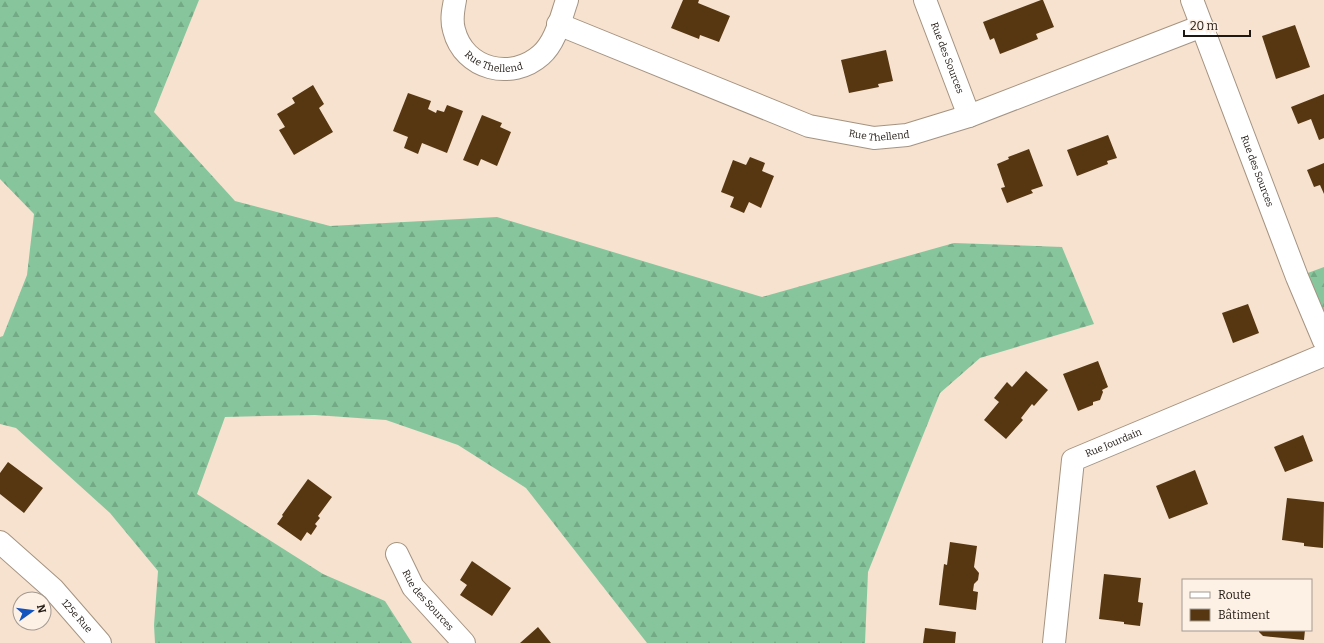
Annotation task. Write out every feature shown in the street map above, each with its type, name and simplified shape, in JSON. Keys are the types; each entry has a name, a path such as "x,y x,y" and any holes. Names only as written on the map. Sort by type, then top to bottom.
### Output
{"street":[{"name":"Rue Thellend","path":"455,0 452,15 454,30 460,45 470,57 484,66 499,70 515,69 530,64 542,54 552,40 567,0"},
{"name":"Rue des Sources","path":"925,0 969,116"},
{"name":"Rue des Sources","path":"1192,0 1297,277 1324,341"},
{"name":"Rue Thellend","path":"558,24 809,126 874,138 907,135 969,116 1202,26"},
{"name":"Rue Jourdain","path":"1054,643 1073,460 1324,354"},
{"name":"125e Rue","path":"0,542 53,589 100,643"},
{"name":"Rue des Sources","path":"397,554 413,587 464,643"}],"green space":[{"path":"0,0 199,0 154,112 235,201 330,226 497,217 762,297 954,243 1062,247 1094,324 980,358 940,393 868,572 865,643 647,643 526,488 458,445 386,420 315,415 225,417 197,494 323,574 385,601 412,643 155,643 154,625 158,571 110,513 16,428 0,424 0,337 3,336 27,275 34,214 0,179"},
{"path":"1324,267 1324,341 1297,277"}],"building":[{"path":"683,0 699,0 698,3 730,16 719,42 700,35 699,39 671,28"},
{"path":"1043,0 1054,27 1036,34 1038,39 1000,54 994,38 990,40 983,22"},
{"path":"1295,25 1310,67 1276,79 1262,36"},
{"path":"886,50 893,81 878,84 879,87 849,93 841,60"},
{"path":"313,85 324,104 319,108 333,132 294,155 279,130 285,127 277,114 295,103 292,98"},
{"path":"408,93 431,101 428,109 436,113 437,110 444,112 447,105 463,111 447,153 422,143 418,154 404,148 408,137 393,131"},
{"path":"1324,94 1324,138 1319,140 1311,119 1298,124 1291,107"},
{"path":"482,115 502,123 500,127 511,132 497,166 481,159 478,166 463,160"},
{"path":"1108,135 1117,158 1107,161 1108,164 1077,176 1067,150"},
{"path":"1029,149 1043,186 1031,190 1033,193 1007,203 1001,188 1005,187 997,164 1009,159 1008,157"},
{"path":"750,157 765,163 762,171 774,176 761,208 749,202 744,213 730,207 734,197 721,192 733,160 746,165"},
{"path":"1324,163 1324,194 1320,185 1314,187 1307,170"},
{"path":"1248,304 1259,333 1233,343 1222,313"},
{"path":"1098,361 1108,387 1102,390 1103,392 1100,400 1093,402 1093,405 1078,411 1063,374"},
{"path":"1026,371 1048,390 1034,406 1032,404 1021,418 1023,420 1006,439 984,420 999,402 994,398 1007,382 1012,387"},
{"path":"1303,435 1313,461 1285,472 1274,447"},
{"path":"8,462 43,488 24,513 0,494 0,473"},
{"path":"1195,470 1208,504 1169,519 1156,486"},
{"path":"308,479 332,497 318,516 320,518 315,524 317,526 311,535 307,532 301,541 277,524"},
{"path":"1287,498 1324,502 1323,548 1304,546 1304,543 1282,540"},
{"path":"950,542 977,546 974,567 979,573 978,580 974,584 973,591 978,592 976,610 939,605 944,564 947,565"},
{"path":"472,561 511,588 492,616 460,595 467,585 460,580"},
{"path":"1104,574 1141,578 1138,602 1143,603 1140,626 1124,624 1124,622 1099,619"},
{"path":"538,627 551,643 520,643"},
{"path":"925,628 956,632 955,643 923,643"},
{"path":"1305,631 1304,640 1263,636 1259,632"}]}
